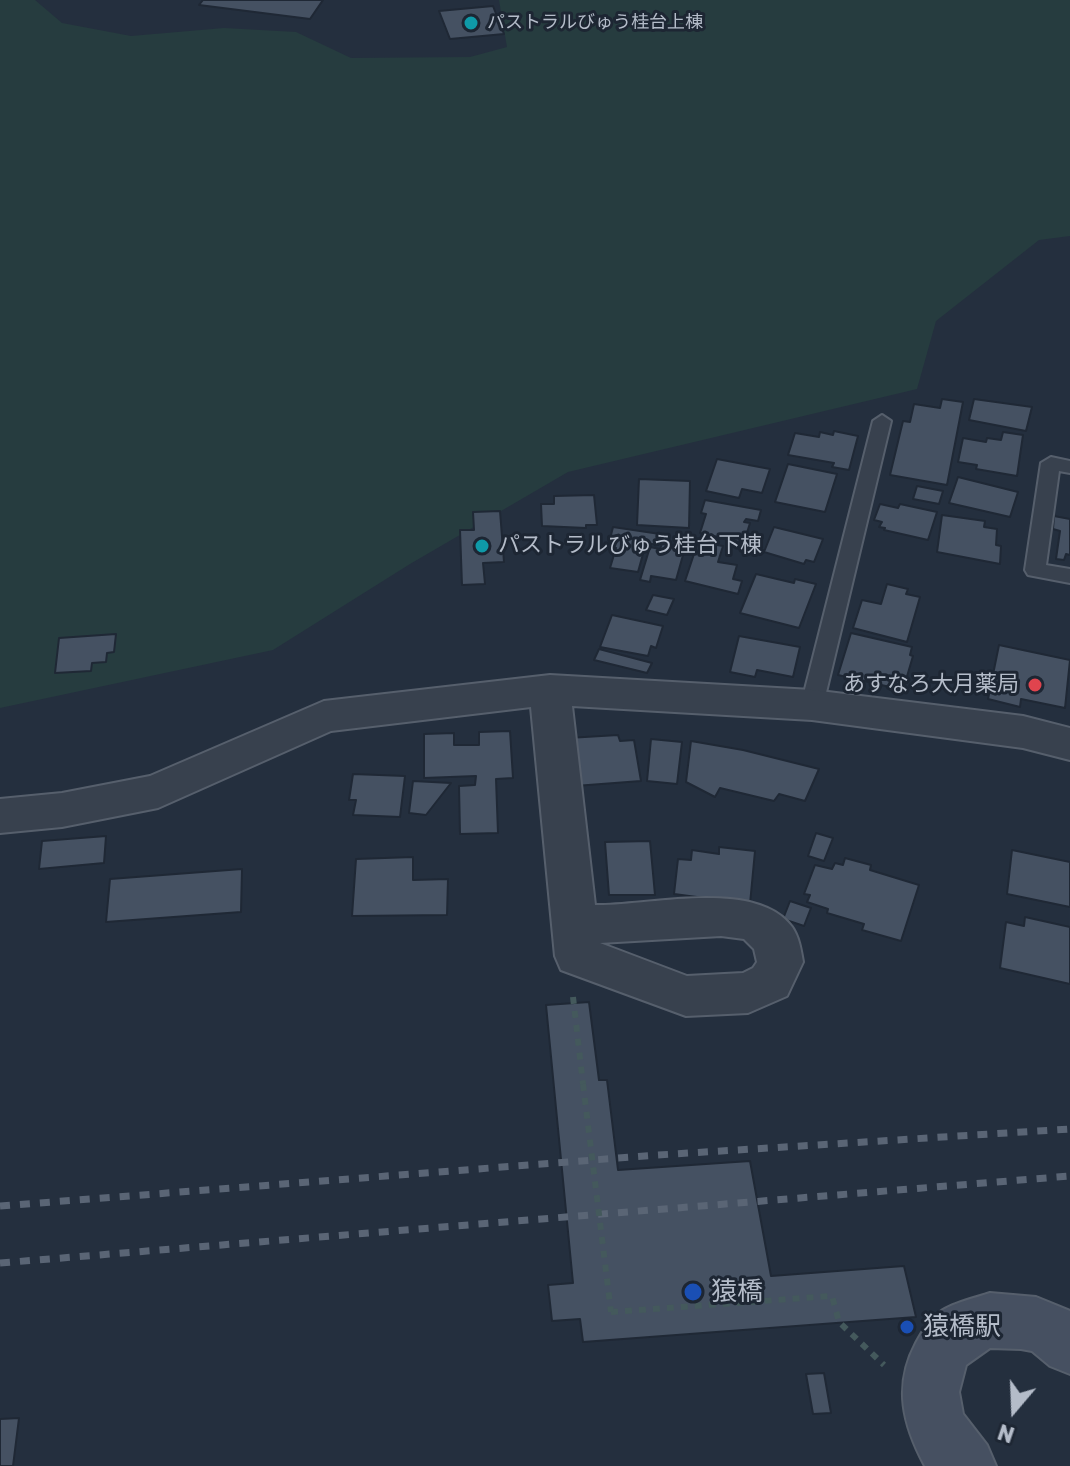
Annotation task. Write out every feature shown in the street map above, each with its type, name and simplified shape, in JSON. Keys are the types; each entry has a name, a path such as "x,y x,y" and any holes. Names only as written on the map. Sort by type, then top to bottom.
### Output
{"main road":[{"path":"966,1466 950,1453 929,1408 932,1364 958,1331 998,1317 1044,1327 1070,1346"}],"street":[{"path":"550,690 576,937"},
{"path":"0,816 62,810 158,791 324,716 550,690 812,705 1023,732 1070,744"}],"lane":[{"path":"812,705 882,421"},
{"path":"1070,467 1051,463 1035,570 1070,576"}],"path":[{"path":"576,937 572,1004 611,1312 832,1296 839,1322 929,1408"}],"green space":[{"path":"0,0 35,0 62,23 131,36 224,28 296,32 351,58 470,57 507,47 499,0 1070,0 1070,236 1039,240 936,321 917,389 568,472 410,564 273,650 0,708"}],"building":[{"path":"203,0 323,0 310,19 199,5"},
{"name":"パストラルびゅう桂台上棟","path":"493,6 504,34 450,39 439,11"},
{"path":"942,399 963,402 947,485 890,475 903,421 910,422 914,404 940,408"},
{"path":"974,399 1032,407 1026,431 969,420"},
{"path":"834,431 858,436 849,470 832,467 834,463 788,455 795,433 819,437 820,432 833,435"},
{"path":"1003,432 1023,435 1017,476 976,469 977,465 958,462 963,438 986,442 987,438 1001,440"},
{"path":"717,459 770,469 762,493 742,489 739,498 706,491"},
{"path":"788,464 837,474 825,512 775,502"},
{"path":"958,477 1018,492 1010,517 949,503"},
{"path":"639,479 690,481 689,528 637,525"},
{"path":"917,486 943,491 939,504 913,499"},
{"path":"594,495 597,525 586,525 586,528 542,526 541,504 554,504 554,496"},
{"path":"705,500 761,510 758,521 746,519 744,522 750,523 746,536 760,539 758,546 700,533 706,514 701,513"},
{"path":"880,504 898,508 900,504 937,512 928,540 879,527 882,522 874,520"},
{"name":"パストラルびゅう桂台下棟","path":"500,511 504,562 483,563 485,584 462,585 460,530 474,530 473,512"},
{"path":"942,515 985,521 984,527 997,529 996,545 1001,546 1000,564 937,552"},
{"path":"1054,516 1070,519 1070,555 1066,554 1064,560 1056,559 1060,531 1053,529"},
{"path":"613,527 660,534 658,545 646,543 638,572 610,568 616,548 608,547"},
{"path":"774,527 823,539 814,562 806,560 804,564 764,552"},
{"path":"698,542 723,546 718,562 737,565 733,579 742,581 738,594 685,581"},
{"path":"662,544 685,548 676,580 651,576 650,582 640,580 650,547 660,549"},
{"path":"756,574 794,583 795,579 816,584 799,628 740,613"},
{"path":"887,584 908,589 906,594 920,597 907,642 853,628 862,600 881,604"},
{"path":"653,595 674,599 667,615 646,610"},
{"path":"612,615 663,626 656,648 651,646 648,656 600,647"},
{"path":"851,633 912,647 910,655 913,656 903,690 838,675"},
{"path":"116,634 114,652 107,653 106,662 92,663 91,671 55,673 59,638"},
{"path":"739,636 800,647 793,677 757,670 755,677 730,672"},
{"path":"999,645 1070,660 1065,708 1021,699 1020,707 988,699"},
{"path":"599,649 652,663 647,673 594,660"},
{"path":"510,731 513,778 496,779 498,833 460,834 459,786 475,785 476,776 424,778 424,734 454,733 454,745 479,745 479,732"},
{"path":"618,735 620,741 634,740 641,781 575,786 568,738"},
{"path":"651,739 682,742 677,784 647,781"},
{"path":"691,741 819,769 805,801 779,794 774,801 720,788 715,797 686,782"},
{"path":"353,774 405,776 400,817 353,815 356,800 349,800"},
{"path":"413,781 451,783 426,815 409,813"},
{"path":"816,833 833,838 824,861 808,856"},
{"path":"106,836 104,863 39,869 42,841"},
{"path":"650,841 655,895 609,895 605,842"},
{"path":"719,847 755,851 750,904 674,894 678,859 691,860 692,850 719,854"},
{"path":"1012,850 1070,862 1070,907 1007,894"},
{"path":"413,857 413,880 448,879 447,915 352,916 356,859"},
{"path":"845,858 871,865 870,870 919,885 901,941 862,930 864,924 827,913 828,909 807,902 810,895 804,894 815,865 832,869 835,863 843,865"},
{"path":"242,869 241,912 106,922 110,879"},
{"path":"790,901 811,908 804,926 783,919"},
{"path":"1025,917 1070,927 1070,984 1000,968 1006,922 1024,926"},
{"path":"589,1002 599,1080 607,1080 618,1170 750,1161 771,1276 904,1266 916,1317 583,1342 580,1319 552,1321 548,1285 573,1283 546,1005"},
{"path":"824,1373 831,1413 813,1414 806,1374"},
{"path":"19,1418 13,1466 0,1466 0,1419"}],"railway":[{"path":"0,1206 658,1155 1070,1129"},
{"path":"0,1263 1070,1176"}],"place":[{"name":"パストラルびゅう桂台上棟","path":"471,23"},
{"name":"パストラルびゅう桂台下棟","path":"482,546"},
{"name":"あすなろ大月薬局","path":"1035,685"},
{"name":"猿橋","path":"693,1292"},
{"name":"猿橋駅","path":"907,1327"}]}
